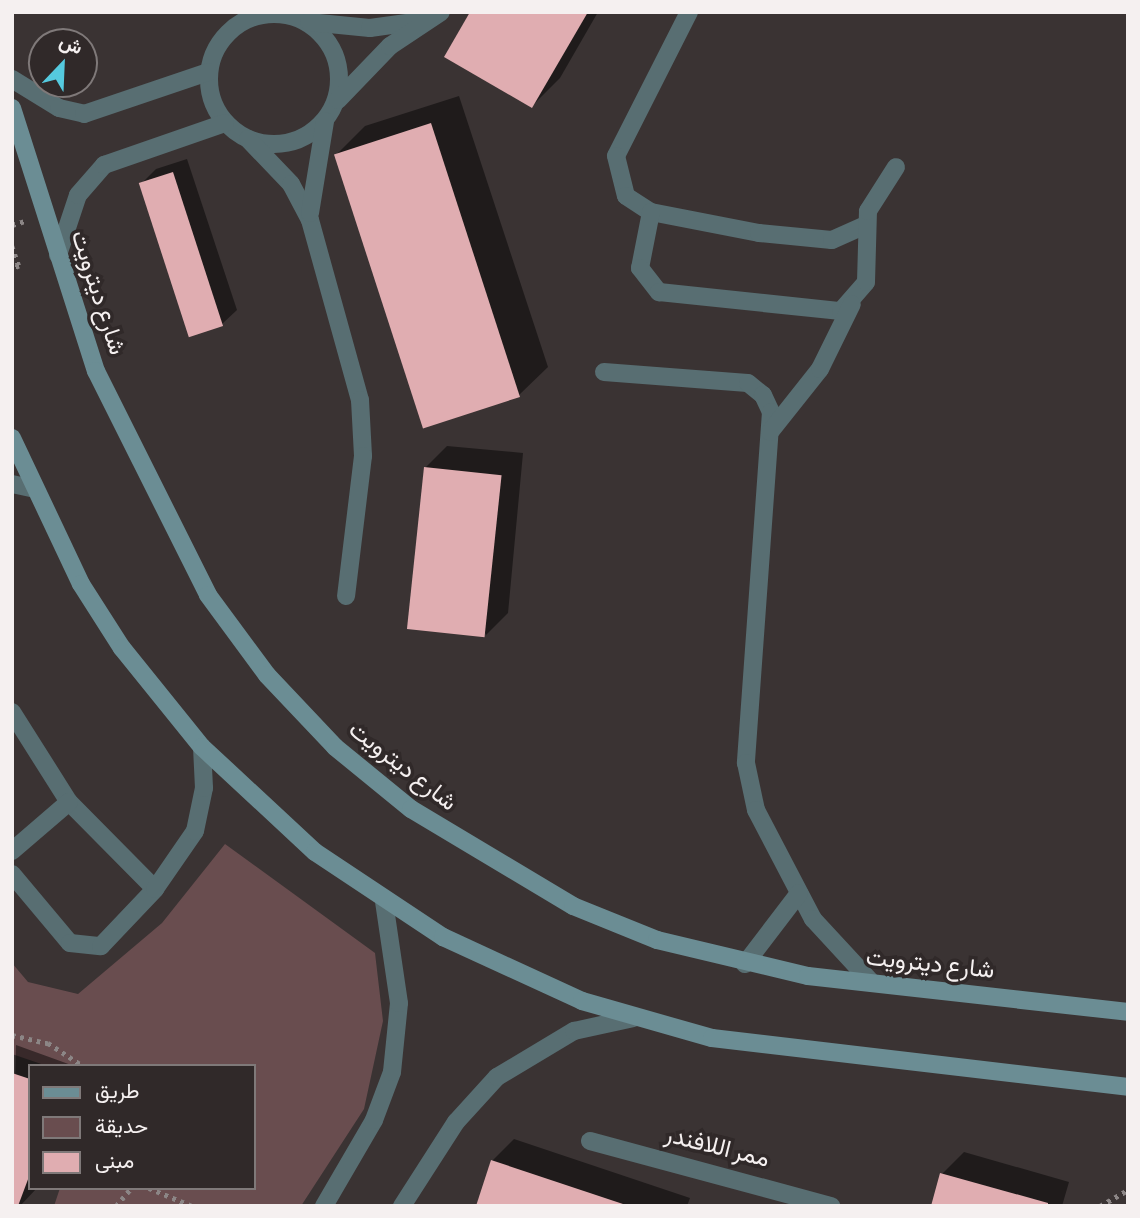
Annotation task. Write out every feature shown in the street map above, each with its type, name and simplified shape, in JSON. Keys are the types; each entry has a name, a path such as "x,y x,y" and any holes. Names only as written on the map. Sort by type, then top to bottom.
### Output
{"street":[{"path":"688,12 616,156 626,197 650,212 818,240 845,238 864,226 896,167"},
{"path":"346,596 363,456 360,400 310,220 284,176 248,139 225,122 212,99 208,72 222,40 249,15 268,13 306,21 370,28 437,15"},
{"path":"310,220 310,180 325,120 336,102 371,63 437,15"},
{"path":"306,21 335,56 336,102"},
{"path":"12,79 59,108 84,114 208,72"},
{"name":"شارع ديترويت","path":"12,108 96,371 208,595 267,675 335,747 411,809 515,876 657,940 744,964 872,983 1128,1012"},
{"path":"248,139 281,145 325,120"},
{"path":"58,254 78,195 104,165 225,122"},
{"path":"650,212 640,268 659,292 828,312 852,304"},
{"path":"770,432 820,369 866,282 864,226"},
{"path":"604,372 748,383 763,394 770,432 746,764 756,810 799,893 830,942 872,983"},
{"path":"12,438 32,488 122,648 202,747 306,844 384,902 515,973 633,1018 806,1053 1128,1087"},
{"path":"12,484 32,488"},
{"path":"12,712 69,802 155,889"},
{"path":"12,874 70,943 85,949 107,941 155,889 195,831 204,788 202,747"},
{"path":"12,850 69,802"},
{"path":"744,964 799,893"},
{"path":"324,1206 374,1120 392,1072 399,1003 384,902"},
{"path":"402,1206 456,1122 497,1077 574,1031 633,1018"},
{"name":"ممر اللافندر","path":"590,1141 831,1206"}],"path":[{"path":"12,246 19,266 12,269"},
{"path":"12,1035 48,1043 80,1064"},
{"path":"116,1206 128,1190"},
{"path":"154,1190 192,1206"},
{"path":"1100,1206 1128,1190"},
{"path":"214,1206 240,1206"}],"green space":[{"path":"225,844 375,953 383,1021 364,1109 301,1206 54,1206 59,1190 256,1190 256,1064 41,1064 12,1054 12,963 28,982 78,994 162,923"}],"building":[{"path":"470,12 588,12 532,108 444,57"},
{"path":"431,123 520,397 423,428 334,155"},
{"path":"173,172 223,326 189,337 139,183"},
{"path":"424,467 502,475 485,637 407,629"},
{"path":"12,1073 28,1078 28,1179 18,1206 12,1206"},
{"path":"491,1160 626,1205 626,1206 476,1206"},
{"path":"940,1173 1048,1203 1048,1206 931,1206"}]}
